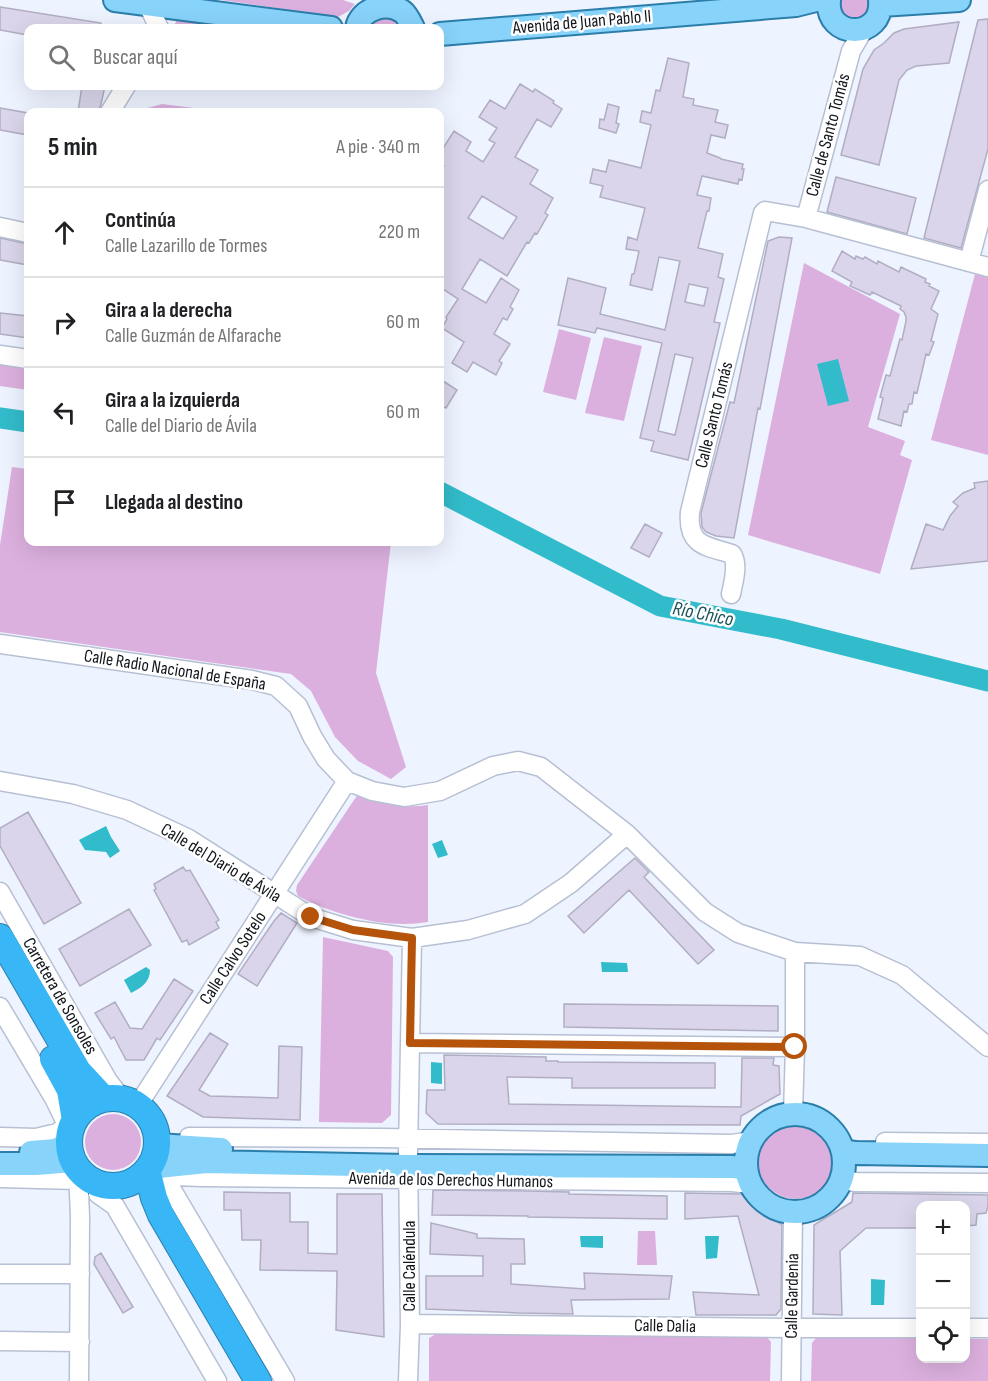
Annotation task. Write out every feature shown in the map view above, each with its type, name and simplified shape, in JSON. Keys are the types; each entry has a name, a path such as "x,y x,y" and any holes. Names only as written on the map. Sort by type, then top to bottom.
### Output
{"highway":[{"name":"Carretera de Sonsoles","path":"0,937 78,1071 121,1101"},
{"name":"Carretera de Sonsoles","path":"0,968 70,1090 84,1158 138,1204 242,1381"},
{"path":"160,1163 129,1183 84,1158 82,1111 92,1103 121,1101 147,1113 153,1124 160,1163 154,1198 161,1215 258,1381"}],"main road":[{"path":"115,0 148,5 182,5 304,24"},
{"path":"830,12 871,25 876,19 880,3 958,0"},
{"path":"358,24 370,9 388,3 403,12 412,24"},
{"name":"Avenida de Juan Pablo II","path":"444,34 830,12"},
{"path":"793,1114 807,1115 831,1129 842,1160 833,1194 822,1204 808,1210 793,1212 768,1204 758,1195 749,1162 758,1131 768,1122 780,1116 793,1114"},
{"name":"Avenida de los Derechos Humanos","path":"160,1163 206,1149 408,1159"},
{"path":"0,1152 56,1150 84,1158"},
{"path":"842,1160 856,1153 988,1155"},
{"name":"Avenida de los Derechos Humanos","path":"160,1163 733,1155 749,1162"},
{"path":"0,1164 54,1163 84,1158"},
{"path":"842,1160 856,1167 988,1168"}],"street":[{"path":"148,5 157,24"},
{"path":"163,24 182,5"},
{"name":"Calle de Santo Tomás","path":"806,218 851,51 830,12"},
{"path":"112,108 124,90"},
{"path":"969,262 988,190"},
{"name":"Calle Santo Tomás","path":"731,594 735,558 732,554 701,545 693,537 690,513 763,213 765,211 806,218"},
{"path":"806,218 988,267"},
{"path":"0,227 24,232"},
{"path":"0,356 24,359"},
{"name":"Calle Radio Nacional de España","path":"0,644 252,680 276,686 298,705 312,736 326,759 347,780 372,791 404,797 440,791 493,766 518,761 541,767 627,834 705,912 738,933 795,952 860,956 902,975 988,1047"},
{"name":"Calle Calvo Sotelo","path":"121,1101 274,894 347,780"},
{"name":"Calle del Diario de Ávila","path":"0,781 73,794 127,810 189,839 311,917 353,930 412,938 468,930 525,914 571,883 627,834"},
{"name":"Carretera de Sonsoles","path":"0,892 121,1101"},
{"name":"Calle Caléndula","path":"408,1381 410,1324 408,1159 412,938"},
{"path":"793,1114 795,952"},
{"name":"Carretera de Sonsoles","path":"0,1007 55,1100 84,1158 218,1381"},
{"path":"410,1043 795,1047"},
{"path":"0,1137 36,1138 84,1158"},
{"path":"988,1143 856,1142 842,1160 856,1182 988,1183"},
{"path":"0,1178 84,1158"},
{"path":"80,1381 80,1217 84,1158"},
{"name":"Avenida de los Derechos Humanos","path":"408,1159 732,1182 749,1162"},
{"path":"160,1163 175,1196 285,1381"},
{"name":"Calle Gardenia","path":"791,1381 793,1212"},
{"path":"0,1274 80,1274"},
{"name":"Calle Dalia","path":"410,1324 916,1328"},
{"path":"970,1328 988,1328"},
{"path":"0,1341 80,1342"}],"shaded area":[{"path":"221,0 343,0 355,4 349,11 338,17"},
{"path":"837,0 872,0 866,18 844,19"},
{"path":"391,15 400,24 367,24 371,19"},
{"path":"180,16 247,24 175,24"},
{"path":"162,104 194,108 148,108"},
{"path":"804,263 900,314 868,427 905,441 900,455 912,460 880,574 748,535"},
{"path":"975,274 988,277 988,455 931,440"},
{"path":"559,329 591,338 576,400 543,392"},
{"path":"604,337 642,346 624,421 585,413"},
{"path":"0,364 24,367 24,389 0,386"},
{"path":"12,467 24,468 24,546 391,546 376,673 406,767 391,779 358,761 335,737 311,691 291,674 0,632 0,545"},
{"path":"358,794 392,804 428,805 428,922 404,924 363,919 336,912 298,896 297,885"},
{"path":"323,937 388,951 393,957 391,1115 382,1123 319,1122"},
{"path":"107,1114 119,1114 129,1118 137,1126 141,1142 137,1158 129,1166 119,1170 107,1170 97,1166 89,1158 85,1148 85,1136 89,1126 97,1118"},
{"path":"796,1123 811,1126 823,1134 831,1146 834,1161 831,1176 823,1188 811,1196 796,1199 781,1196 769,1188 761,1176 758,1161 761,1146 769,1134 781,1126"},
{"path":"638,1231 655,1231 657,1265 637,1265"},
{"path":"436,1334 766,1336 771,1342 770,1381 429,1381 429,1338"},
{"path":"816,1338 916,1338 916,1363 970,1363 970,1339 988,1339 988,1381 811,1381 812,1343"}],"water":[{"path":"838,359 849,401 828,406 817,364"},
{"path":"106,826 120,851 110,858 106,852 85,850 79,840"},
{"path":"442,840 448,855 438,858 432,844"},
{"path":"601,962 627,963 628,972 602,972"},
{"path":"146,967 150,970 147,981 131,993 124,980"},
{"path":"431,1062 442,1063 442,1084 431,1083"},
{"path":"580,1236 603,1236 603,1248 581,1247"},
{"path":"705,1236 719,1236 717,1258 706,1259"},
{"path":"871,1279 885,1280 884,1305 871,1305"}],"building":[{"path":"0,7 101,23 24,24 24,34 0,30"},
{"path":"988,19 988,149 961,248 924,238 978,20"},
{"path":"959,22 949,63 916,66 907,70 899,80 879,165 841,155 863,69 874,50 894,33 904,29"},
{"path":"668,58 689,63 683,97 694,99 693,105 718,110 715,122 728,125 725,138 711,135 707,153 743,164 742,169 744,169 742,180 739,179 738,184 702,176 697,195 711,198 698,248 723,254 718,277 724,279 714,322 720,323 688,460 651,451 654,441 640,438 662,343 597,328 595,333 558,325 568,278 606,288 600,314 665,330 680,261 659,257 652,290 630,285 639,251 626,249 628,237 637,240 645,208 600,197 603,186 590,183 593,169 606,172 609,160 641,168 651,125 640,122 642,111 651,113 656,90 660,91","holes":["689,284 708,288 704,306 685,302","675,354 693,358 675,435 658,431"]},
{"path":"520,84 533,92 535,89 562,109 551,127 537,119 515,157 538,170 530,184 553,198 545,213 548,215 537,234 535,233 529,243 527,242 507,276 480,259 462,289 486,303 501,278 519,290 510,307 513,309 507,320 503,318 494,334 510,344 499,361 502,363 496,375 473,362 467,372 452,363 464,342 444,329 446,317 458,299 444,290 444,147 454,131 471,142 466,151 483,162 495,143 489,140 497,128 479,117 490,100 505,109","holes":["482,196 517,217 503,239 468,218"]},
{"path":"81,90 104,90 100,108 79,108"},
{"path":"608,104 619,107 616,123 619,124 616,133 599,128 600,119 604,120"},
{"path":"0,108 24,112 24,134 0,130"},
{"path":"836,177 916,198 907,234 827,212"},
{"path":"779,237 792,238 734,538 716,536 706,532 702,527 701,513 730,402 734,403 768,241"},
{"path":"0,238 24,243 24,264 0,260"},
{"path":"842,251 855,259 856,256 863,259 865,257 877,264 878,261 899,272 901,267 926,279 925,282 930,284 929,286 939,291 931,309 938,314 931,341 934,342 929,355 926,354 917,393 914,392 912,404 909,404 907,412 904,411 901,426 878,419 883,398 880,397 886,375 890,376 900,339 902,340 906,317 900,309 901,306 872,292 870,295 850,286 852,282 832,271"},
{"path":"0,313 24,316 24,337 0,334"},
{"path":"444,382 457,390 446,408 444,407"},
{"path":"988,481 988,561 911,569 926,524 943,530 958,506 953,502 963,493 975,488 974,483"},
{"path":"645,524 662,533 649,557 631,548"},
{"path":"28,812 81,903 44,924 0,846 0,828"},
{"path":"635,858 649,872 644,877 714,950 698,964 629,890 584,933 568,916"},
{"path":"183,867 186,871 190,870 219,920 216,922 219,928 189,945 187,940 182,942 154,890 156,889 154,884"},
{"path":"129,909 151,945 80,986 59,949"},
{"path":"281,913 297,923 257,986 238,974"},
{"path":"174,979 193,991 160,1040 157,1038 144,1060 126,1060 114,1037 111,1039 95,1013 115,1002 130,1028 142,1029"},
{"path":"564,1004 778,1006 778,1031 564,1027"},
{"path":"210,1033 228,1044 199,1090 210,1096 278,1098 279,1046 302,1047 300,1120 203,1117 167,1096"},
{"path":"444,1055 546,1057 546,1061 558,1062 715,1063 715,1088 572,1088 572,1078 507,1077 509,1104 741,1107 742,1058 774,1058 773,1065 779,1066 780,1094 741,1116 740,1125 438,1124 426,1113 427,1090 445,1090"},
{"path":"433,1190 667,1196 667,1219 432,1215"},
{"path":"224,1192 290,1193 290,1222 308,1222 308,1253 337,1254 337,1194 382,1194 384,1337 336,1330 337,1271 260,1270 261,1240 242,1240 241,1210 224,1210"},
{"path":"685,1193 741,1194 782,1225 781,1309 776,1315 696,1315 693,1292 759,1295 738,1216 685,1219"},
{"path":"853,1193 988,1195 986,1213 977,1214 976,1225 970,1226 970,1201 916,1201 916,1228 866,1228 840,1251 842,1315 813,1314 814,1225 852,1202"},
{"path":"431,1223 477,1234 477,1238 524,1239 525,1264 511,1264 511,1284 585,1289 584,1273 672,1276 669,1299 571,1300 573,1314 426,1309 426,1276 483,1276 483,1256 430,1254"},
{"path":"101,1253 133,1307 123,1313 94,1264 95,1257"}],"waterway":[{"name":"Río Chico","path":"0,418 24,421"},
{"name":"Río Chico","path":"444,494 660,606 781,629 988,681"}],"route":[{"path":"311,917 353,930 412,938 410,1043 795,1047"}]}
